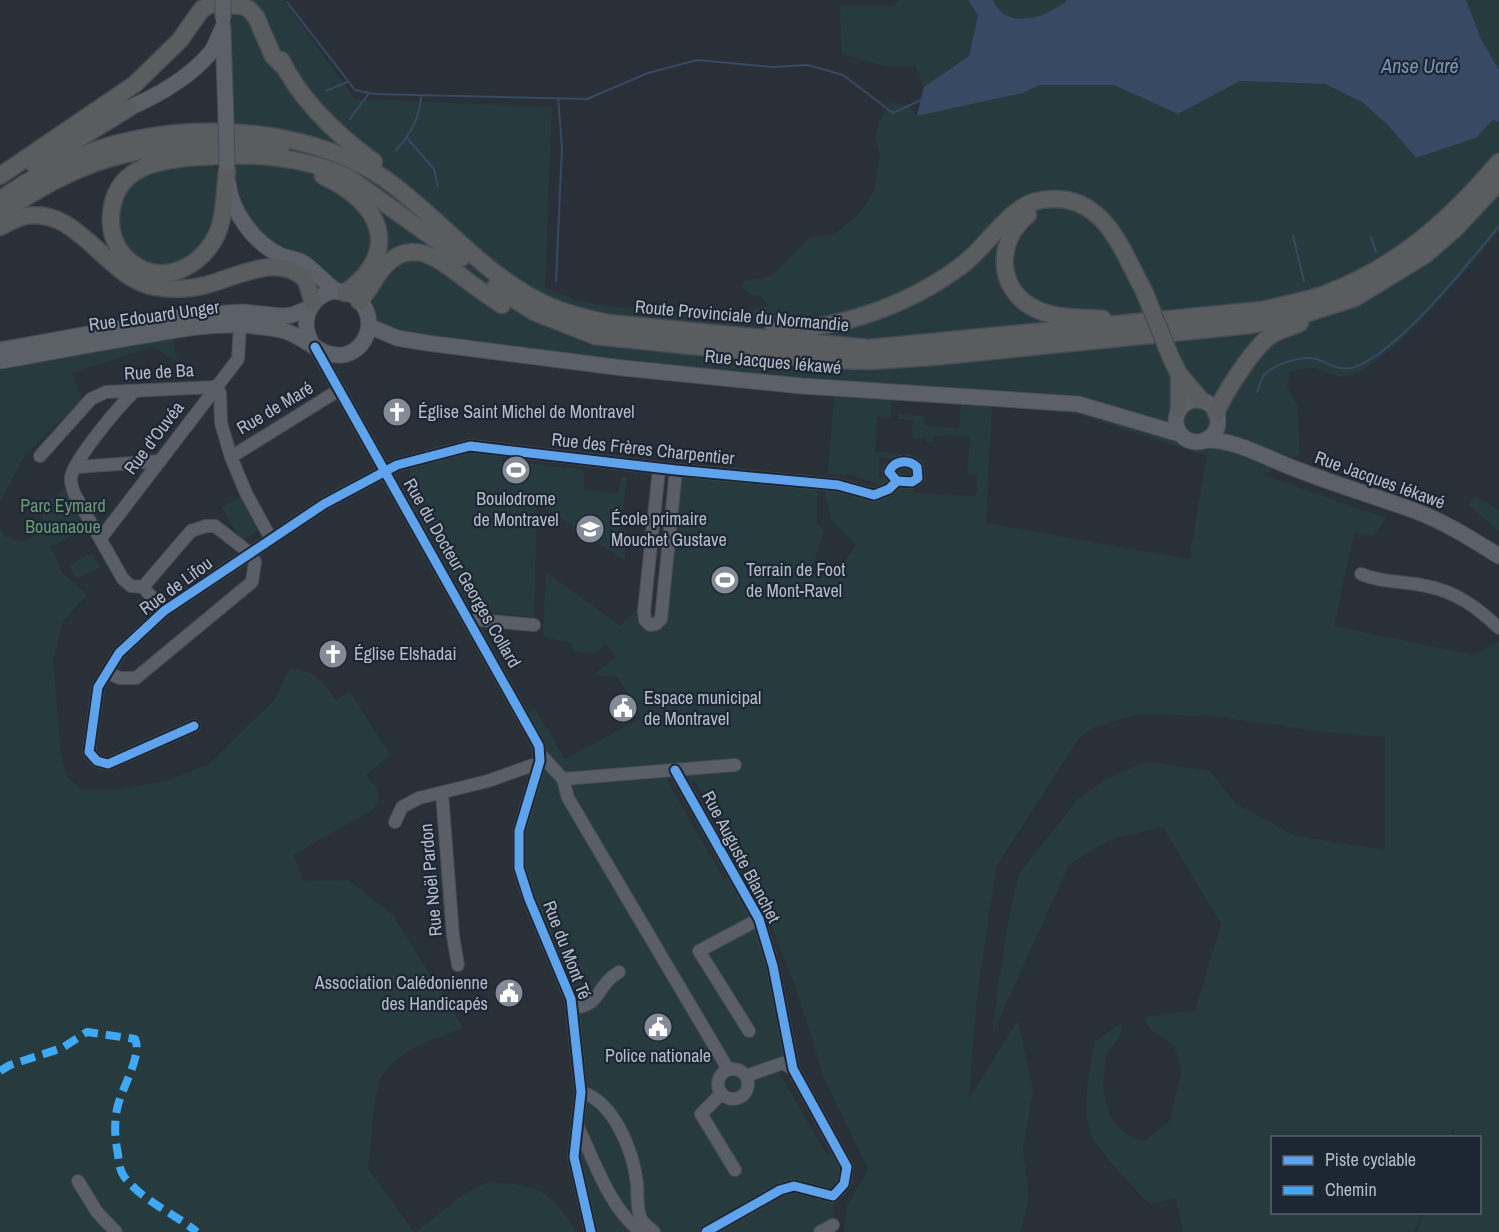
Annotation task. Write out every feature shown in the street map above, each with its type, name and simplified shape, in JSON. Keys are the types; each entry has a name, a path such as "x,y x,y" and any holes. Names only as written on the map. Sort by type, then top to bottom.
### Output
{"highway":[{"path":"260,0 269,34 286,69"},
{"path":"0,176 135,84 180,40 202,9 212,4 243,6 256,17 273,56 342,139 403,183 445,230"},
{"path":"0,190 129,108"},
{"name":"Route Provinciale du Normandie","path":"0,200 47,170 110,145 190,134 259,133 320,146 351,159 383,178 491,271 544,304 608,324 869,348 1262,310 1323,295 1351,283 1412,249 1473,192 1499,162"},
{"path":"0,213 64,176 106,159 159,148 253,144 316,154 341,164 403,206 461,258"},
{"path":"227,167 220,226 208,248 196,262 180,271 154,272 141,268 126,258 112,235 110,219 117,189 129,175 144,166 175,158 211,156 297,159 348,177 461,258 516,302 566,326"},
{"path":"277,158 326,177 346,189 373,213 379,237 377,250 367,273 347,295"},
{"name":"Route Provinciale du Normandie","path":"566,326 595,336 726,351 870,362 1251,325 1302,315 1355,298 1425,255 1463,222 1499,182"},
{"path":"0,227 22,217 46,217 69,227 123,266 150,278 163,281 186,278 203,269 222,244 227,230 230,197"},
{"path":"697,333 802,329 835,323 895,304 928,288 963,265 1019,209 1043,199 1062,199 1090,208 1115,234 1144,291 1179,374 1201,400"},
{"path":"1134,323 1049,314 1034,309 1019,298 1006,278 1003,261 1005,248 1018,223 1027,215 1050,206 1062,207 1094,222 1119,262 1144,291"},
{"path":"94,246 121,271 136,280 167,289 204,285 263,268 287,268 306,280 311,305"},
{"path":"347,295 370,291 379,272 392,259 410,252 419,252 434,256 512,311 566,326"},
{"path":"1217,418 1222,398 1245,364 1269,337 1355,298"},
{"path":"1178,412 1179,374"}],"main road":[{"path":"223,0 227,167 230,197 249,228 261,241 280,255 304,263 347,295 367,314 369,326 362,344 347,354 331,355 313,345 305,325 311,305 328,293 347,295"},
{"path":"34,154 129,108 194,69 212,51 223,23"},
{"name":"Rue Edouard Unger","path":"0,350 193,315 242,312 292,315 311,305"},
{"name":"Rue Edouard Unger","path":"0,361 192,327 240,325 283,330 313,345"},
{"name":"Rue Jacques Iékawé","path":"369,326 397,338 623,368 802,386 1078,404 1180,434"},
{"name":"Rue Jacques Iékawé","path":"362,344 397,338"},
{"path":"1144,423 1178,412 1189,402 1201,400 1210,405 1217,418 1214,433 1205,440 1192,441 1180,434 1176,421 1178,412"},
{"name":"Rue Jacques Iékawé","path":"1217,418 1244,446"},
{"name":"Rue Jacques Iékawé","path":"1205,440 1223,440 1244,446 1295,469 1420,513 1460,532 1499,556"}],"street":[{"name":"Rue d'Ouvéa","path":"101,538 238,359 240,325"},
{"name":"Rue du Docteur Georges Collard","path":"313,345 524,716 539,761 563,779 568,798 728,1070"},
{"path":"337,386 342,362 347,354"},
{"name":"Rue de Maré","path":"231,456 337,386"},
{"name":"Rue de Ba","path":"40,456 91,399 106,392 216,387 220,393 221,423 231,456 246,493 271,539"},
{"path":"135,391 117,408 71,476 75,495 123,579 130,586 143,587 164,611"},
{"name":"Rue des Frères Charpentier","path":"384,470 470,446 676,470 838,485 874,495 889,489 897,481"},
{"path":"76,467 160,461"},
{"path":"659,468 644,611 645,620 650,625 656,624 661,619 676,470"},
{"name":"Rue de Lifou","path":"194,726 108,764 97,761 88,752 98,687 119,653 164,611 271,539 384,470"},
{"path":"108,673 120,678 136,678 179,645 252,582 255,562 251,554 215,526 196,528 143,587"},
{"path":"1360,574 1374,580 1424,585 1449,592 1465,601 1499,628"},
{"path":"469,619 534,626"},
{"path":"395,822 402,807 419,798 533,765 539,761"},
{"name":"Rue du Mont Té","path":"539,761 519,831 519,868 573,1008 581,1092 575,1167 591,1232"},
{"name":"Rue Auguste Blanchet","path":"563,779 735,765"},
{"name":"Rue Auguste Blanchet","path":"675,770 759,919 773,966 793,1069 847,1167 844,1184 833,1196 794,1186 780,1190 706,1232"},
{"name":"Rue Noël Pardon","path":"442,793 453,936 458,964"},
{"path":"749,1031 699,951 759,919"},
{"path":"573,1008 587,1007 594,1002 601,988 619,972"},
{"path":"746,1076 783,1063 793,1069"},
{"path":"728,1070 738,1070 746,1076 747,1091 740,1098 730,1099 721,1094 718,1080 728,1070"},
{"path":"581,1092 591,1096 610,1114 626,1142 634,1167 638,1212 642,1222 654,1232"},
{"path":"721,1094 701,1114 735,1170"},
{"path":"578,1127 614,1203 625,1218 642,1232"},
{"path":"78,1181 98,1212 116,1232"},
{"path":"820,1232 833,1225"}],"green space":[{"path":"229,0 283,0 355,99 552,107 545,287 574,300 715,317 768,306 761,296 751,295 742,288 744,281 770,277 810,237 834,234 858,215 874,191 880,156 875,138 879,123 890,102 908,105 917,116 1023,93 1040,85 1114,85 1178,114 1240,81 1325,84 1362,102 1387,124 1416,158 1476,138 1494,120 1499,122 1499,231 1430,311 1389,351 1369,366 1346,377 1313,368 1290,372 1287,386 1297,405 1300,454 1263,475 1386,518 1374,536 1354,534 1334,626 1473,655 1499,642 1499,1232 1417,1232 1424,1214 1481,1214 1481,1136 1452,1136 1456,1126 1450,1136 1271,1136 1271,1214 1422,1214 1414,1232 1183,1232 1176,1198 1150,1204 1116,1168 1092,1136 1087,1117 1088,1084 1095,1041 1123,1022 1120,1035 1107,1055 1103,1082 1104,1096 1107,1108 1120,1129 1145,1141 1170,1120 1182,1069 1173,1045 1151,1030 1143,1017 1195,1011 1221,924 1163,827 1109,840 1069,865 992,1035 1005,937 1019,874 1077,800 1103,781 1146,761 1210,771 1235,803 1295,836 1385,850 1385,737 1330,733 1212,716 1139,714 1095,727 1079,738 996,867 976,1005 969,1099 1018,1020 1033,1092 1023,1148 1029,1199 1020,1232 844,1232 847,1206 868,1169 824,1078 796,988 766,914 727,833 696,783 662,771 724,879 735,875 752,904 789,1054 775,1066 827,1155 838,1150 847,1167 833,1196 835,1232 591,1232 578,1183 576,1025 529,899 517,848 540,761 524,716 535,709 565,759 641,718 618,677 594,674 617,657 606,644 594,654 573,651 571,643 543,637 546,572 621,626 637,608 638,620 642,628 659,629 684,471 817,483 817,523 824,531 812,566 815,573 833,578 856,545 831,520 822,483 874,495 893,484 913,487 914,493 975,496 978,490 976,475 967,474 970,437 933,435 933,442 926,442 926,437 912,439 913,420 899,419 899,414 924,416 924,425 959,428 961,404 892,399 891,417 877,417 875,452 913,455 917,459 880,457 878,477 888,478 889,484 881,485 848,474 828,474 834,395 383,342 368,300 277,246 259,232 238,200 232,173","holes":["992,406 1076,414 1207,456 1189,559 986,523"]},
{"path":"899,0 968,0 978,15 969,56 924,87 915,66 884,66 842,54 840,6 894,6"},
{"path":"993,0 1067,0 1049,12 1038,16 1017,18 1007,16 999,10"},
{"path":"1466,0 1499,0 1499,70 1481,39"},
{"path":"211,156 224,193 220,226 180,271 126,258 110,219 129,175"},
{"path":"171,336 179,363 153,347 72,373 82,400 25,455 0,502 0,365"},
{"path":"465,453 499,456 499,460 580,469 584,473 584,489 618,493 621,477 627,477 621,530 627,531 625,561 537,502 534,617 477,611 471,607 406,495 412,465"},
{"name":"Parc Eymard Bouanaoue","path":"72,484 93,526 52,546 49,543 62,572 87,595 63,621 53,660 61,751 66,776 82,790 116,790 169,780 209,764 273,701 290,669 312,674 322,682 336,700 350,692 390,755 366,775 378,791 377,804 374,809 293,855 304,881 348,880 393,915 463,1028 426,1042 401,1056 383,1074 378,1086 368,1169 414,1232 0,1232 0,529 4,536 22,542 43,532 42,506"},
{"path":"1475,496 1499,510 1499,531 1468,505"},
{"path":"240,497 258,531 241,541 222,507"},
{"path":"92,553 100,567 76,579 69,565"},
{"path":"485,1183 516,1184 539,1191 558,1206 576,1232 416,1232 461,1196"}],"water":[{"name":"Anse Uaré","path":"968,0 993,0 999,10 1007,16 1027,18 1049,12 1067,0 1466,0 1481,39 1499,70 1499,122 1493,120 1476,138 1416,158 1387,124 1362,102 1325,84 1240,81 1178,114 1114,85 1040,85 1023,93 917,116 924,87 969,56 978,15"}],"waterway":[{"path":"287,2 355,90 374,94 587,99 648,73 697,60 772,67 808,65 843,75 893,113 921,100"},
{"path":"326,91 347,82"},
{"path":"350,119 369,93"},
{"path":"396,150 413,126 419,112 421,97"},
{"path":"556,281 562,147 558,98"},
{"path":"407,138 434,169 438,186"},
{"path":"1257,392 1268,371 1293,360 1311,358 1337,367 1349,368 1373,358 1412,325 1470,262 1499,226"},
{"path":"1293,236 1304,281"},
{"path":"1371,237 1376,252"}],"marked path":[{"path":"0,1071 10,1065 62,1048 87,1032 135,1039 137,1046 134,1063 116,1115 115,1126 120,1168 125,1177 142,1195 197,1232"}],"cycle path":[{"path":"315,347 539,746 540,761 519,831 519,868 529,899 571,999 581,1092 574,1157 591,1232"},
{"path":"194,726 108,764 97,761 89,752 98,687 119,653 164,611 324,504 397,465 470,446 676,470 838,485 874,495 889,489 897,481 912,482 918,478 917,467 906,462 894,465 889,472 897,481"},
{"path":"675,770 759,919 773,966 793,1069 847,1167 844,1184 833,1196 794,1186 780,1190 706,1232"}],"place":[{"name":"Église Saint Michel de Montravel","path":"397,412"},
{"name":"Boulodrome de Montravel","path":"516,470"},
{"name":"École primaire Mouchet Gustave","path":"590,529"},
{"name":"Terrain de Foot de Mont-Ravel","path":"725,580"},
{"name":"Église Elshadai","path":"333,654"},
{"name":"Espace municipal de Montravel","path":"623,708"},
{"name":"Association Calédonienne des Handicapés","path":"509,993"},
{"name":"Police nationale","path":"658,1027"}]}
